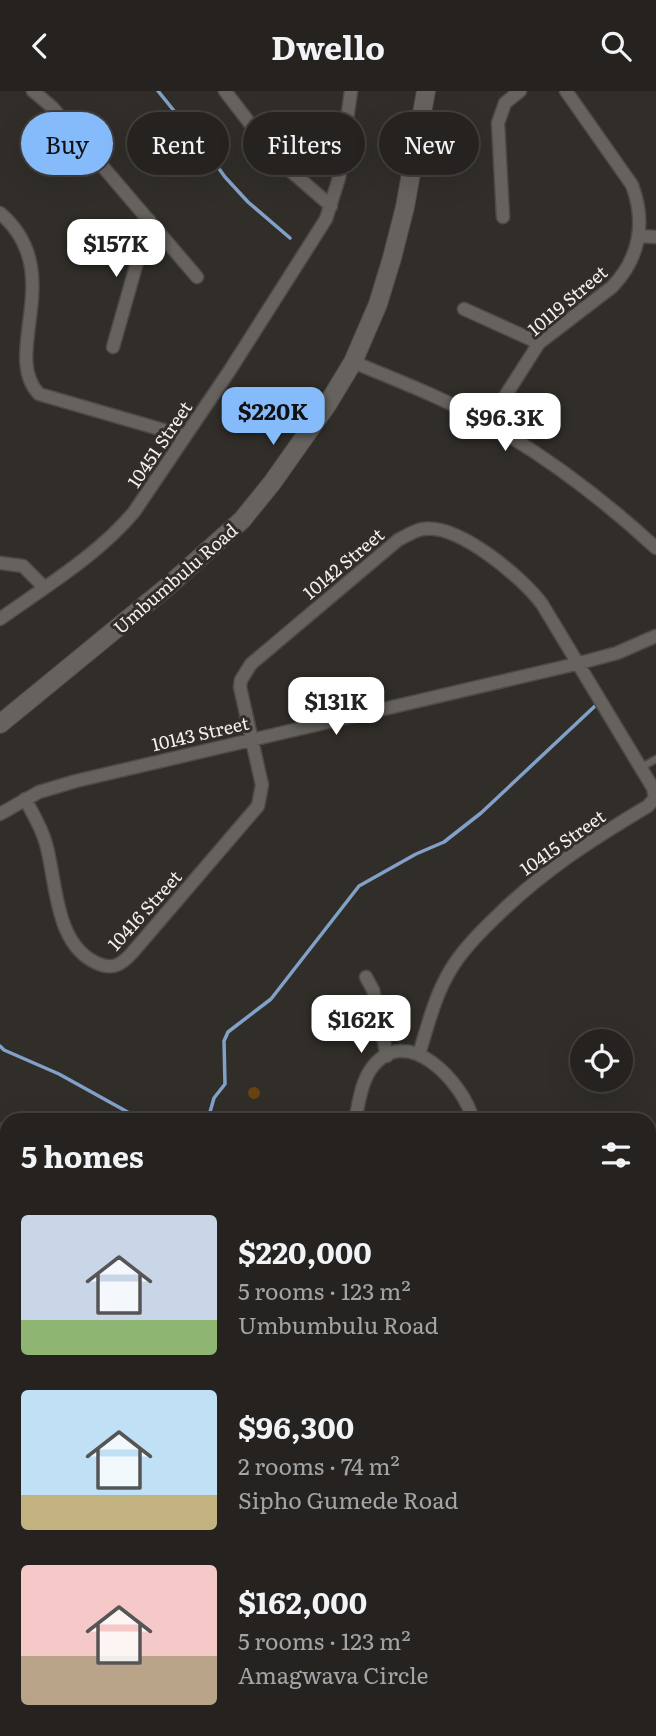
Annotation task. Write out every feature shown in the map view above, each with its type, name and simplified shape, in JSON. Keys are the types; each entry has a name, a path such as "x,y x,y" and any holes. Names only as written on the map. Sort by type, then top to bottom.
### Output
{"main road":[{"name":"Umbumbulu Road","path":"0,724 167,587 242,520 272,483 327,405 353,362 377,304 392,258 405,207 426,91"}],"street":[{"path":"33,91 52,107 197,277"},
{"path":"225,91 278,160 331,206"},
{"name":"10451 Street","path":"0,619 122,527 134,512 304,256 331,206 351,91"},
{"path":"503,217 499,116 505,103 520,91"},
{"name":"10119 Street","path":"488,423 539,343 612,287 629,266 640,236 637,199 632,185 566,91"},
{"path":"0,213 13,227 23,248 24,274 18,296"},
{"path":"113,347 149,220"},
{"path":"640,236 656,237"},
{"path":"464,309 539,343"},
{"path":"353,362 419,389 488,423 531,449 581,485 656,548"},
{"path":"13,370 28,389 39,394 184,436"},
{"name":"10142 Street","path":"253,739 240,687 241,680 251,664 385,549 424,529 437,529 471,544 524,582 542,604 576,664"},
{"path":"0,563 23,566 44,587"},
{"name":"10143 Street","path":"0,814 55,786 576,664 617,653 656,636"},
{"name":"10415 Street","path":"419,1053 433,1007 445,980 475,937 519,894 568,854 652,803 655,795 576,664"},
{"name":"10416 Street","path":"25,799 40,825 47,845 63,923 71,938 89,959 108,967 117,966 132,953 258,806 262,785 253,739"},
{"path":"366,977 373,991 387,1056"},
{"path":"357,1113 365,1079 371,1068 387,1056 398,1052 419,1053 439,1067 462,1093 470,1113"}],"lane":[{"path":"640,768 656,759"}],"building":[{"path":"254,1087 260,1093 254,1099 248,1093"}],"waterway":[{"path":"158,91 225,177 248,202 290,238"},
{"path":"209,1113 214,1098 225,1084 224,1041 228,1032 271,999 359,886 416,854 444,842 481,813 595,706"},
{"path":"0,1046 59,1074 129,1113"}]}
